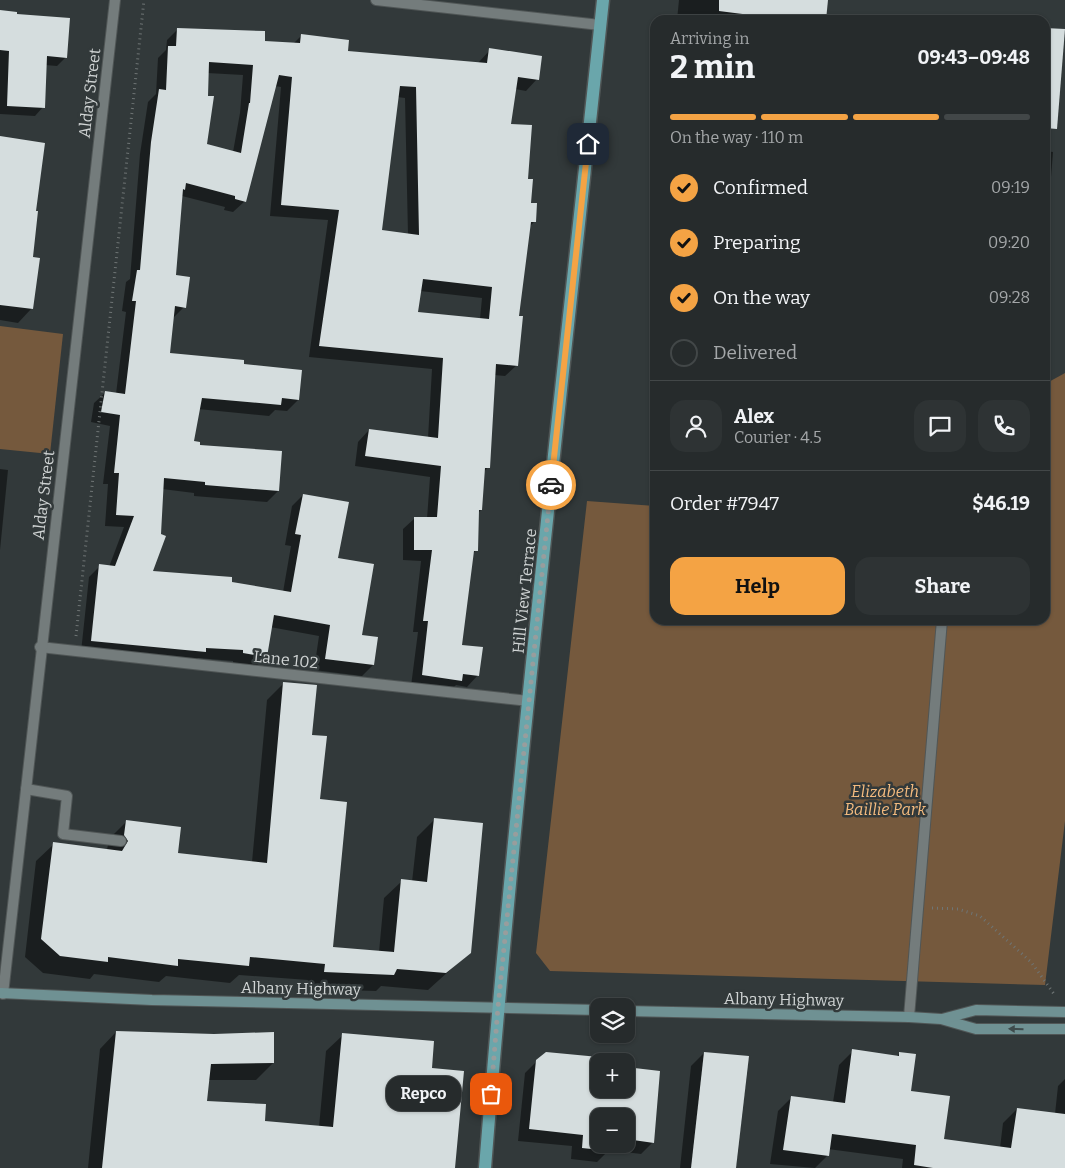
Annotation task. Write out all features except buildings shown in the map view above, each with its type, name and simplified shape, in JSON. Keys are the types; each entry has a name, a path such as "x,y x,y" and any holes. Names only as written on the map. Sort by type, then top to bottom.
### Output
{"main road":[{"name":"Hill View Terrace","path":"485,1168 498,1007 529,700 603,0"},
{"name":"Albany Highway","path":"1,994 152,1000 590,1010"},
{"name":"Albany Highway","path":"635,1010 909,1017 941,1019 976,1028 1065,1030"},
{"name":"Albany Highway","path":"941,1019 976,1010 1065,1012"}],"street":[{"name":"Alday Street","path":"1,994 115,0"},
{"path":"376,0 600,25"},
{"path":"909,1017 942,625"},
{"name":"Lane 102","path":"40,647 529,700"},
{"path":"26,789 67,796 63,834 121,841"}],"path":[{"path":"74,650 144,0"},
{"path":"918,907 958,909 980,916 1031,962 1054,994"}],"green space":[{"path":"0,326 63,334 50,454 0,449"},
{"name":"Elizabeth Baillie Park","path":"1065,373 1065,821 1045,985 550,971 536,953 587,501 650,506 650,625 1050,625 1050,381"}],"way so far":[{"path":"491,1094 521,772 551,485"}],"place":[{"name":"Repco","path":"491,1094"}],"route":[{"path":"551,485 588,144"}]}
